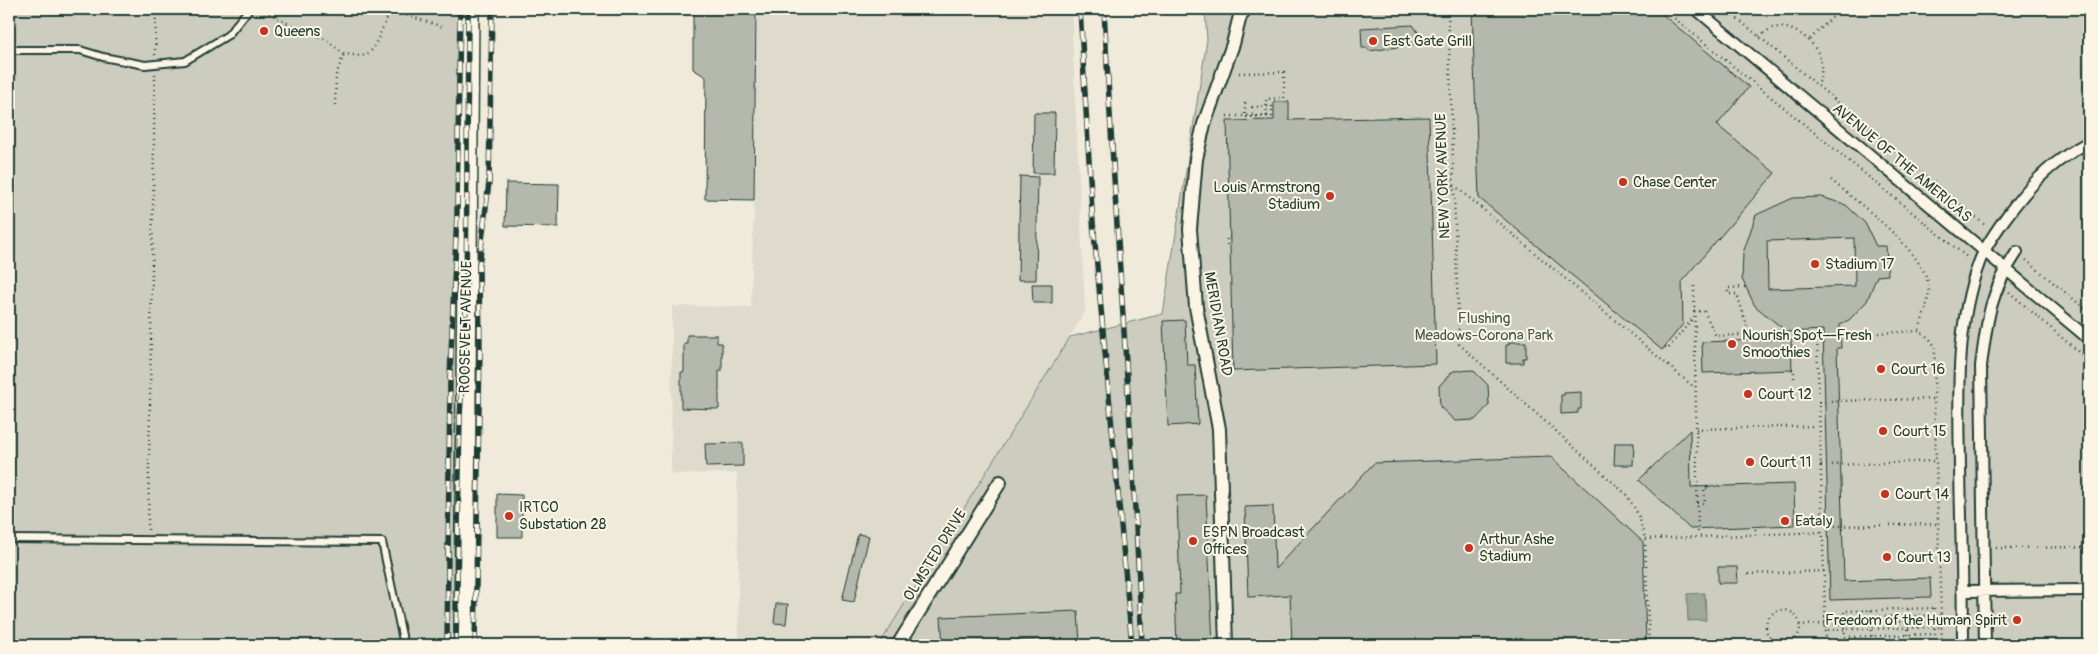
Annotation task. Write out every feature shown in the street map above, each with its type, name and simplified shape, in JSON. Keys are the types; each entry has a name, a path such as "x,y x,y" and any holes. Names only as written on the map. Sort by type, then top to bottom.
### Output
{"main road":[{"name":"ROOSEVELT AVENUE","path":"464,645 469,9"}],"street":[{"name":"AVENUE OF THE AMERICAS","path":"1696,9 2089,339"},
{"name":"MERIDIAN ROAD","path":"1226,645 1219,429 1196,307 1190,229 1196,159 1204,124 1233,44 1240,11"},
{"path":"1963,645 1960,416 1961,353 1967,307 1978,265 1995,234 2040,177 2089,142"},
{"path":"1985,645 1981,366 1987,322 1998,283 2017,252"},
{"name":"OLMSTED DRIVE","path":"898,645 1000,482"},
{"path":"1962,591 2089,590"}],"lane":[{"path":"9,50 80,50 103,57 145,65 185,61 228,34 249,9"},
{"path":"9,539 382,542 404,645"}],"path":[{"path":"148,540 156,9"},
{"path":"260,9 313,36 325,39 344,54 360,56 367,55 374,49 389,9 443,27"},
{"name":"NEW YORK AVENUE","path":"1448,9 1459,344 1627,495 1639,516 1645,539"},
{"path":"1663,9 1978,265"},
{"path":"1726,9 1995,234"},
{"path":"1810,40 1841,9"},
{"path":"1759,36 1773,28 1788,28 1810,40 1819,53 1822,69 1818,85"},
{"path":"335,105 336,75 344,54"},
{"path":"1239,73 1284,72 1284,98 1266,99 1267,118 1245,117 1245,103"},
{"path":"1272,106 1272,116 1272,120 1271,115 1252,115 1252,107 1272,106"},
{"path":"1223,116 1272,116"},
{"path":"1831,180 1895,234 1924,269 1929,290 1919,331"},
{"path":"1454,185 1695,388"},
{"path":"1228,245 1227,236 1230,237"},
{"path":"2017,252 2089,312"},
{"path":"1998,283 2089,361"},
{"path":"1694,286 1698,536"},
{"path":"1745,287 1728,288 1728,294 1736,294 1750,335 1750,343"},
{"path":"1694,311 1704,311 1716,336 1793,334 1817,336 1919,331 1930,338 1935,346 1934,399 1942,645"},
{"path":"1665,346 1668,349 1694,317"},
{"path":"1791,349 1793,348 1793,334"},
{"path":"1817,336 1826,645"},
{"path":"1792,369 1794,369 1794,379"},
{"path":"1831,402 1934,399"},
{"path":"1819,402 1825,402"},
{"path":"1696,429 1820,426"},
{"path":"1832,465 1937,462"},
{"path":"1821,465 1826,465"},
{"path":"1697,503 1705,503 1704,488 1708,488"},
{"path":"1755,524 1756,534"},
{"path":"1835,526 1938,524"},
{"path":"1822,526 1828,526"},
{"path":"1649,645 1645,539 1823,532"},
{"path":"1984,548 2089,547"},
{"path":"1748,574 1824,571"},
{"path":"1934,608 1935,634 1845,637 1844,611 1908,609 1934,608"},
{"path":"1908,609 1908,635"},
{"path":"1782,610 1792,613 1799,625 1796,637 1782,643 1772,640 1766,631 1769,616 1782,610"},
{"path":"1871,610 1872,636"},
{"path":"1826,618 1941,614"},
{"path":"1799,625 1963,620"},
{"path":"1826,630 1942,627"}],"shaded area":[{"path":"756,9 1071,9 1085,312 879,645 739,645 737,473 671,474 672,306 751,307"},
{"path":"1705,593 1706,620 1688,621 1687,594"}],"green space":[{"path":"9,9 469,9 464,645 9,645"},
{"name":"Flushing Meadows-Corona Park","path":"1205,9 2089,9 2089,645 879,645 1070,337 1163,314 1207,40"}],"building":[{"path":"693,9 756,9 754,200 705,199 706,77 693,69"},
{"name":"Chase Center","path":"1472,9 1656,9 1749,87 1717,125 1775,173 1682,281 1683,324 1662,350 1479,198"},
{"path":"1413,25 1424,41 1413,45 1369,51 1368,48 1362,48 1361,28"},
{"name":"Louis Armstrong Stadium","path":"1274,102 1289,102 1289,120 1429,117 1436,364 1233,371 1227,121 1274,120"},
{"path":"1034,113 1055,113 1054,173 1033,173"},
{"path":"1020,176 1038,177 1036,280 1018,280"},
{"path":"506,183 559,184 558,227 505,226"},
{"name":"Stadium 17","path":"1822,197 1846,205 1865,223 1876,246 1886,246 1888,275 1877,276 1867,301 1849,320 1840,324 1841,348 1837,348 1844,581 1930,578 1931,597 1830,600 1823,330 1787,332 1755,306 1742,279 1743,253 1756,215 1793,198","holes":["1854,238 1855,286 1768,289 1767,241"]},
{"path":"1032,284 1052,284 1052,303 1033,303"},
{"path":"1185,320 1187,365 1195,365 1198,424 1168,426 1163,321"},
{"path":"687,335 717,335 717,343 722,343 722,371 719,371 719,409 681,408 681,372 684,372 684,343 687,343"},
{"path":"1791,339 1792,370 1703,373 1702,342"},
{"path":"1509,342 1526,342 1526,358 1523,358 1523,363 1506,363 1506,345 1509,345"},
{"path":"1473,370 1488,385 1489,405 1475,420 1455,421 1440,407 1439,386 1453,371"},
{"path":"1581,392 1581,409 1578,409 1578,413 1561,414 1561,395 1564,395 1564,393"},
{"path":"1690,430 1691,487 1794,484 1795,525 1690,529 1639,480"},
{"path":"743,443 743,466 706,467 705,444"},
{"path":"1615,443 1634,443 1633,465 1614,465"},
{"name":"Arthur Ashe Stadium","path":"1551,457 1643,542 1646,645 1292,645 1290,595 1248,597 1245,507 1273,506 1275,569 1374,463"},
{"name":"IRTCO Substation 28","path":"497,494 522,495 522,537 497,537"},
{"path":"1206,495 1213,645 1177,645 1175,594 1180,594 1177,496"},
{"path":"858,534 869,536 854,602 842,600"},
{"path":"1718,567 1737,567 1738,583 1718,583"},
{"path":"776,604 788,604 786,624 774,623"},
{"path":"1078,611 1080,645 1053,645 1052,639 943,644 941,617"}],"railway":[{"path":"447,645 450,378 457,212 460,9"},
{"path":"456,645 460,417 466,309 468,9"},
{"path":"475,645 480,351 479,266 489,182 492,9"},
{"path":"1080,9 1092,211 1132,645"},
{"path":"1104,9 1142,645"}],"place":[{"name":"Queens","path":"264,31"},
{"name":"East Gate Grill","path":"1373,41"},
{"name":"Chase Center","path":"1623,182"},
{"name":"Louis Armstrong Stadium","path":"1330,196"},
{"name":"Stadium 17","path":"1815,264"},
{"name":"Nourish Spot—Fresh Smoothies","path":"1732,344"},
{"name":"Court 16","path":"1881,369"},
{"name":"Court 12","path":"1748,394"},
{"name":"Court 15","path":"1883,431"},
{"name":"Court 11","path":"1750,462"},
{"name":"Court 14","path":"1885,494"},
{"name":"IRTCO Substation 28","path":"509,516"},
{"name":"Eataly","path":"1785,521"},
{"name":"ESPN Broadcast Offices","path":"1193,541"},
{"name":"Arthur Ashe Stadium","path":"1469,548"},
{"name":"Court 13","path":"1887,557"},
{"name":"Freedom of the Human Spirit","path":"2017,620"}]}
